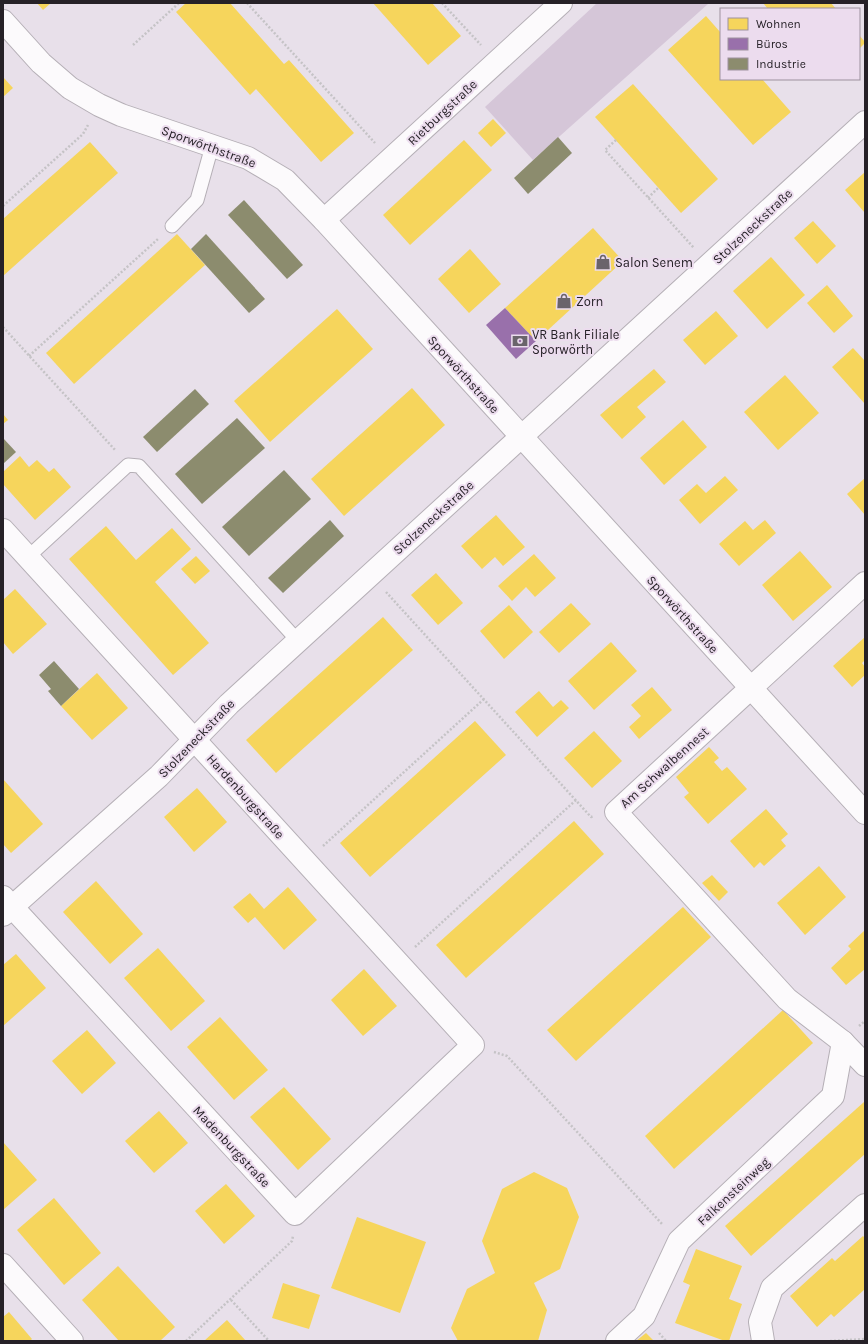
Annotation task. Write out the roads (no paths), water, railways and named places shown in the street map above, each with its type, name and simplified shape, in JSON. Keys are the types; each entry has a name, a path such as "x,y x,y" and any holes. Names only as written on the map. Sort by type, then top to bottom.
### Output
{"street":[{"name":"Rietburgstraße","path":"324,220 561,3"},
{"name":"Sporwörthstraße","path":"3,21 41,63 70,88 99,105 122,115 248,158 285,180 324,220 865,813"},
{"name":"Stolzeneckstraße","path":"6,906 159,776 229,704 298,640 522,437 865,122"},
{"name":"Hardenburgstraße","path":"3,530 473,1044"},
{"name":"Am Schwalbennest","path":"843,1042 787,999 616,812 865,583"},
{"name":"Madenburgstraße","path":"6,906 295,1214 473,1044"},
{"path":"843,1042 865,1065"},
{"name":"Falkensteinweg","path":"617,1341 644,1316 679,1241 833,1096 843,1042"},
{"path":"763,1341 760,1322 772,1288 865,1205"},
{"path":"3,1265 72,1341"}],"lane":[{"path":"172,226 197,200 212,146"},
{"path":"28,558 128,465 139,466 298,640"}],"place":[{"name":"Salon Senem","path":"603,262"},
{"name":"Zorn","path":"564,301"},
{"name":"VR Bank Filiale Sporwörth","path":"520,341"}]}
